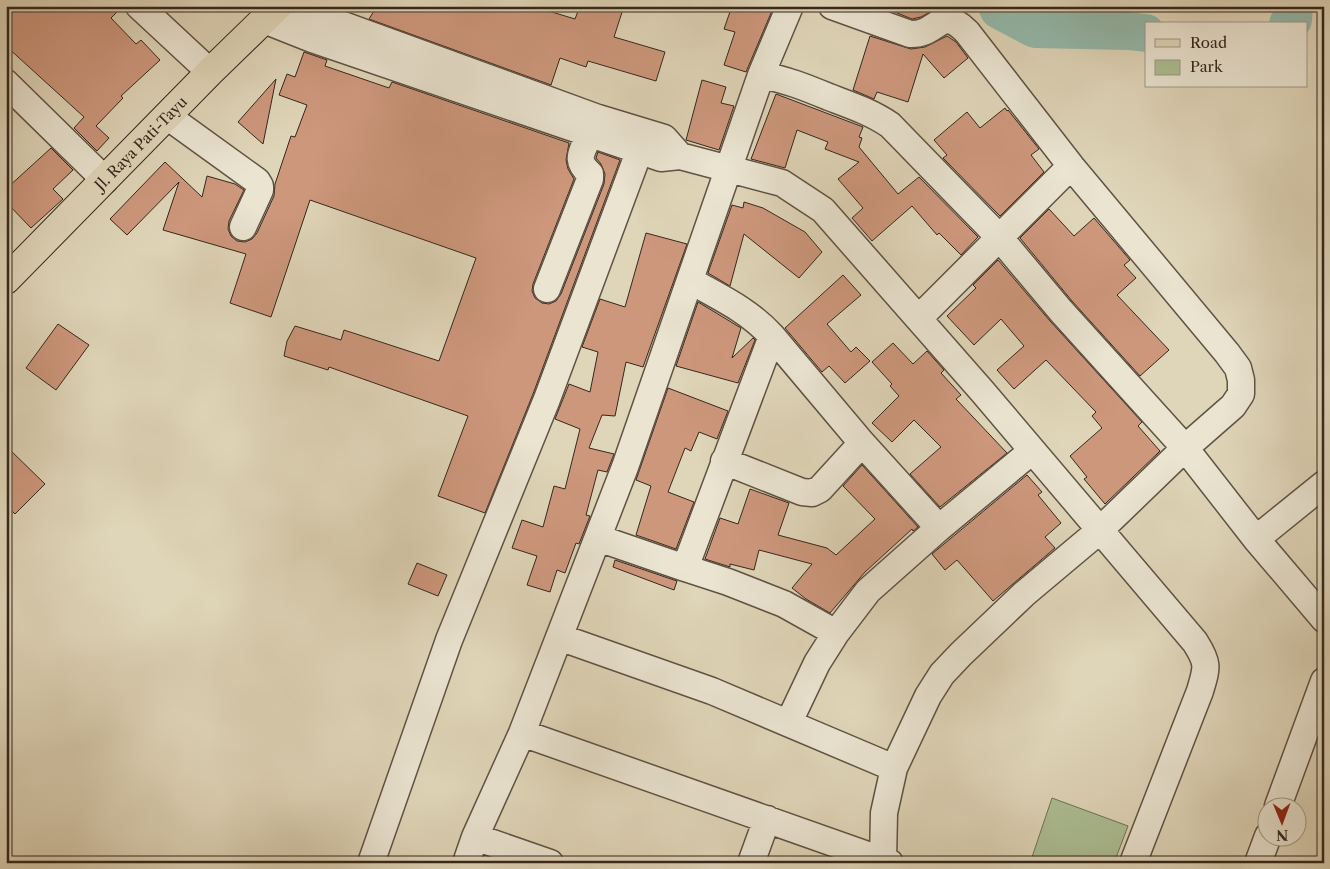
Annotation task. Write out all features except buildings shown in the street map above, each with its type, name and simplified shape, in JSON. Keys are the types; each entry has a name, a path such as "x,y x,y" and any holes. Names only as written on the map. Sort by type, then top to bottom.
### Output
{"main road":[{"name":"Jl. Raya Pati-Tayu","path":"6,280 210,72 271,13"}],"street":[{"path":"139,6 210,72"},
{"path":"291,6 567,117 589,135 642,142"},
{"path":"466,863 475,838 522,733 625,467 762,75 790,6"},
{"path":"522,733 886,861 884,813 894,768 928,696 942,674 1024,594 1099,530 1185,448 1233,406 1241,394 1241,380 1238,368 1072,166 967,32 957,22 944,20 920,34 910,34 832,6"},
{"path":"271,13 303,36 642,142 661,158 680,156 782,183 823,210 1032,451 1195,642 1205,657 1206,670 1200,691 1133,863"},
{"path":"762,75 780,78 875,115 890,125 999,237 1060,311 1185,448 1256,538 1324,619"},
{"path":"6,83 105,180"},
{"path":"167,116 257,181 260,190 244,227"},
{"path":"547,289 590,179 590,174 581,165 580,159 589,135"},
{"path":"371,863 449,640 547,399 642,142"},
{"path":"918,318 1072,166"},
{"path":"691,281 740,308 758,321 862,443 939,528"},
{"path":"685,568 772,336"},
{"path":"724,461 802,492 812,493 820,489 862,443"},
{"path":"789,722 817,663 836,633 868,591 939,528 1032,451"},
{"path":"1256,538 1324,484"},
{"path":"598,538 728,582 784,604 836,633"},
{"path":"559,637 712,690 894,768"},
{"path":"1282,796 1324,681"},
{"path":"751,863 767,819"},
{"path":"475,838 550,863"},
{"path":"1258,863 1264,846"}],"green space":[{"path":"1052,798 1128,826 1114,863 1030,863"}],"waterway":[{"path":"997,6 999,10 1035,29 1145,33"},
{"path":"1290,22 1293,20 1294,6"}]}
